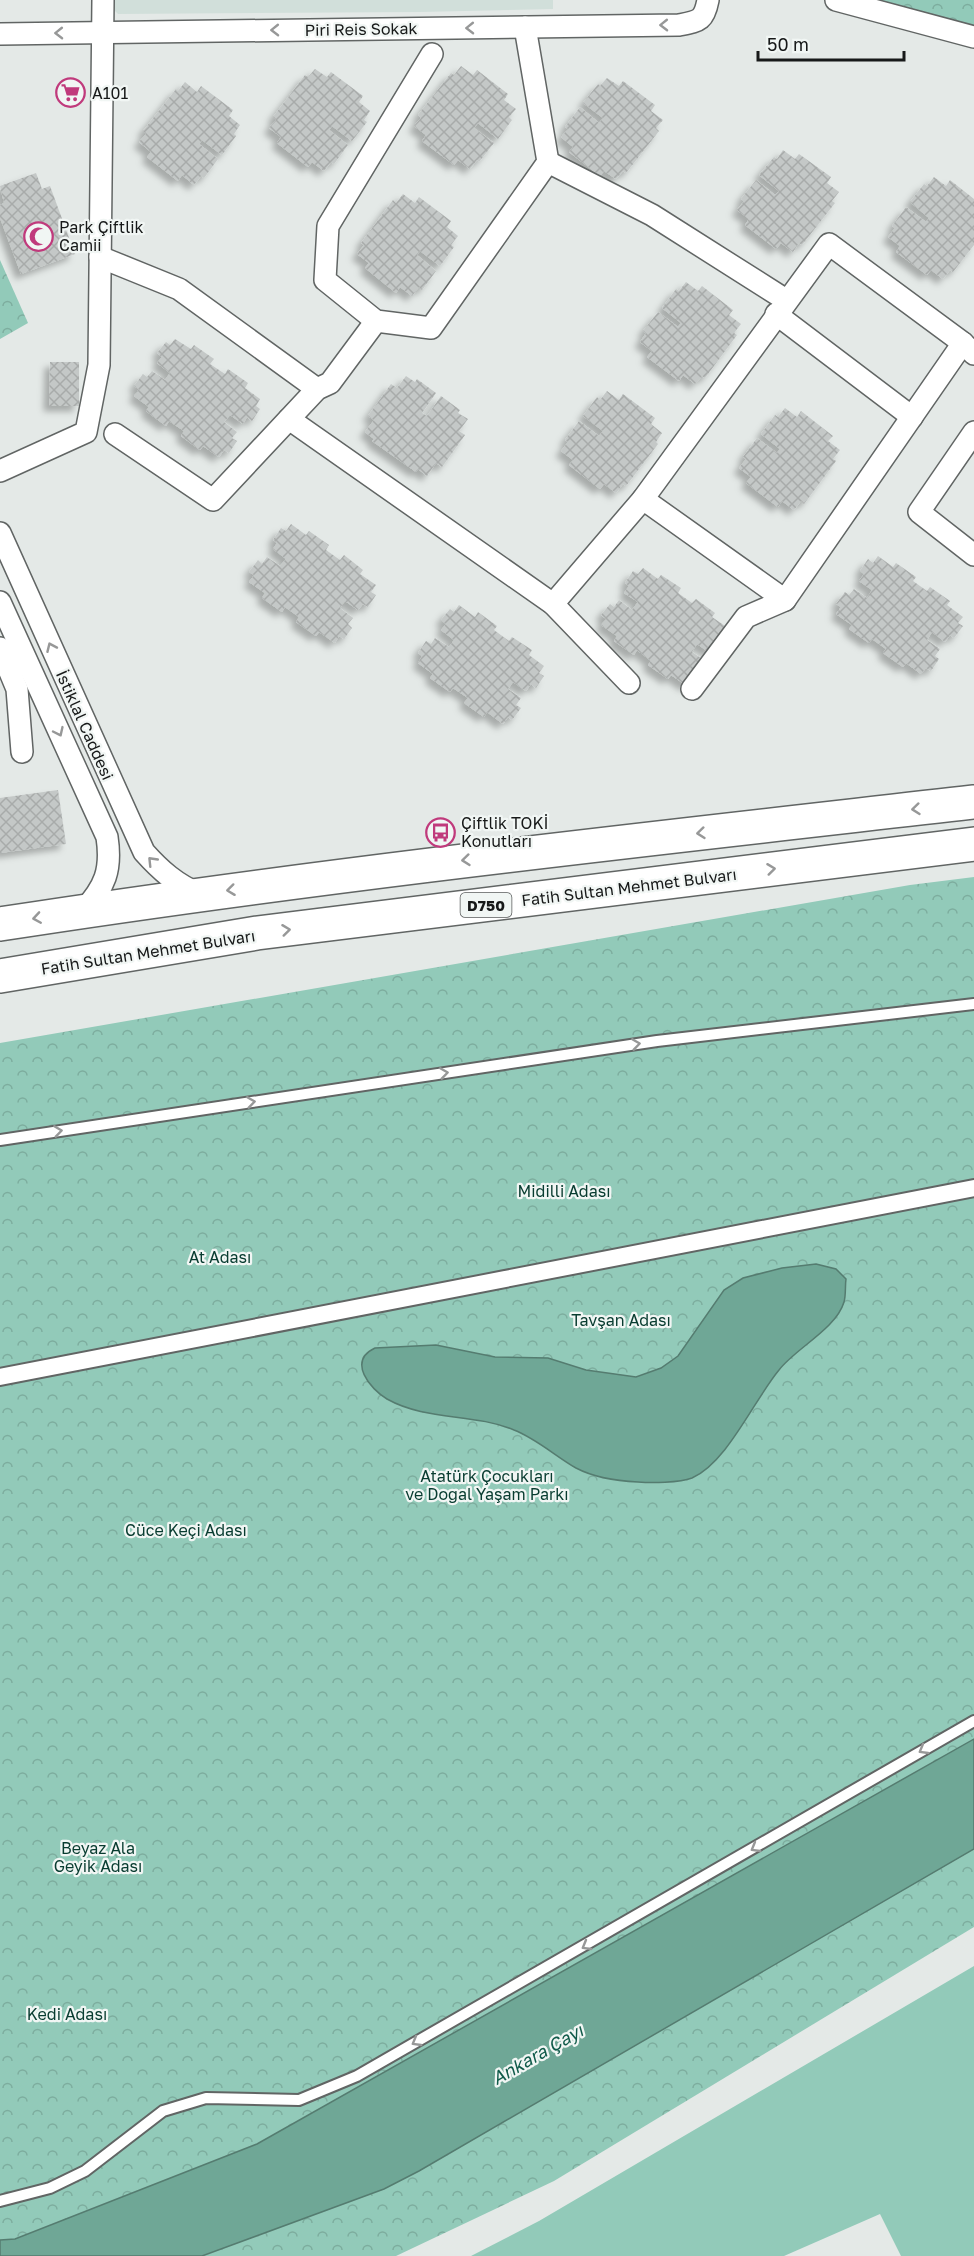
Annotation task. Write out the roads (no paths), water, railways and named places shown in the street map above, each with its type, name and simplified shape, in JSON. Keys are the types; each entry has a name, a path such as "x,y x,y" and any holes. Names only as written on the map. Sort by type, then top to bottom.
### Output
{"highway":[{"path":"0,924 199,894 446,862 974,802"},
{"name":"Fatih Sultan Mehmet Bulvarı","path":"0,976 257,933 974,844"}],"street":[{"path":"0,471 86,432 99,365 103,0"},
{"name":"Piri Reis Sokak","path":"0,34 679,25 701,19 706,13 708,0"},
{"path":"836,0 974,37"},
{"path":"432,54 328,226 325,280 376,321 431,328 548,162 525,27"},
{"path":"548,162 652,215 781,307 912,417"},
{"path":"553,604 643,499 828,244 968,348 912,417 786,600 746,617 692,689"},
{"path":"100,257 178,289 317,389"},
{"path":"115,434 213,500 317,389 330,383 376,321"},
{"path":"289,419 553,604 629,683"},
{"path":"974,432 919,512 974,555"},
{"path":"643,499 786,600"},
{"name":"İstiklal Caddesi","path":"0,533 144,852 180,886 199,894"},
{"name":"İstiklal Caddesi","path":"0,603 107,837 110,854 107,872 101,889 83,911"},
{"path":"0,648 17,689 22,752"},
{"path":"0,1377 974,1188"}],"lane":[{"path":"0,1140 657,1041 974,1004"},
{"path":"0,2200 50,2188 85,2171 164,2111 206,2098 299,2100 357,2076 974,1721"}],"water":[{"path":"816,1264 836,1269 846,1279 845,1299 840,1312 824,1330 779,1370 717,1459 705,1470 686,1480 644,1482 598,1477 576,1468 514,1430 483,1421 434,1414 402,1406 387,1399 374,1389 364,1375 362,1367 367,1354 375,1348 436,1345 495,1357 548,1358 586,1370 636,1377 661,1368 678,1356 724,1290 743,1278 782,1268"},
{"name":"Ankara Çayı","path":"974,1739 974,1849 419,2171 384,2189 202,2256 0,2256 0,2240 15,2239 257,2144"}],"place":[{"name":"A101","path":"71,93"},
{"name":"Park Çiftlik Camii","path":"38,236"},
{"name":"Çiftlik TOKİ Konutları","path":"440,832"}],"park label":[{"name":"Midilli Adası","path":"564,1191"},
{"name":"At Adası","path":"220,1257"},
{"name":"Tavşan Adası","path":"621,1320"},
{"name":"Atatürk Çocukları ve Doğal Yaşam Parkı","path":"487,1485"},
{"name":"Cüce Keçi Adası","path":"186,1530"},
{"name":"Beyaz Ala Geyik Adası","path":"98,1857"},
{"name":"Kedi Adası","path":"67,2014"}]}
